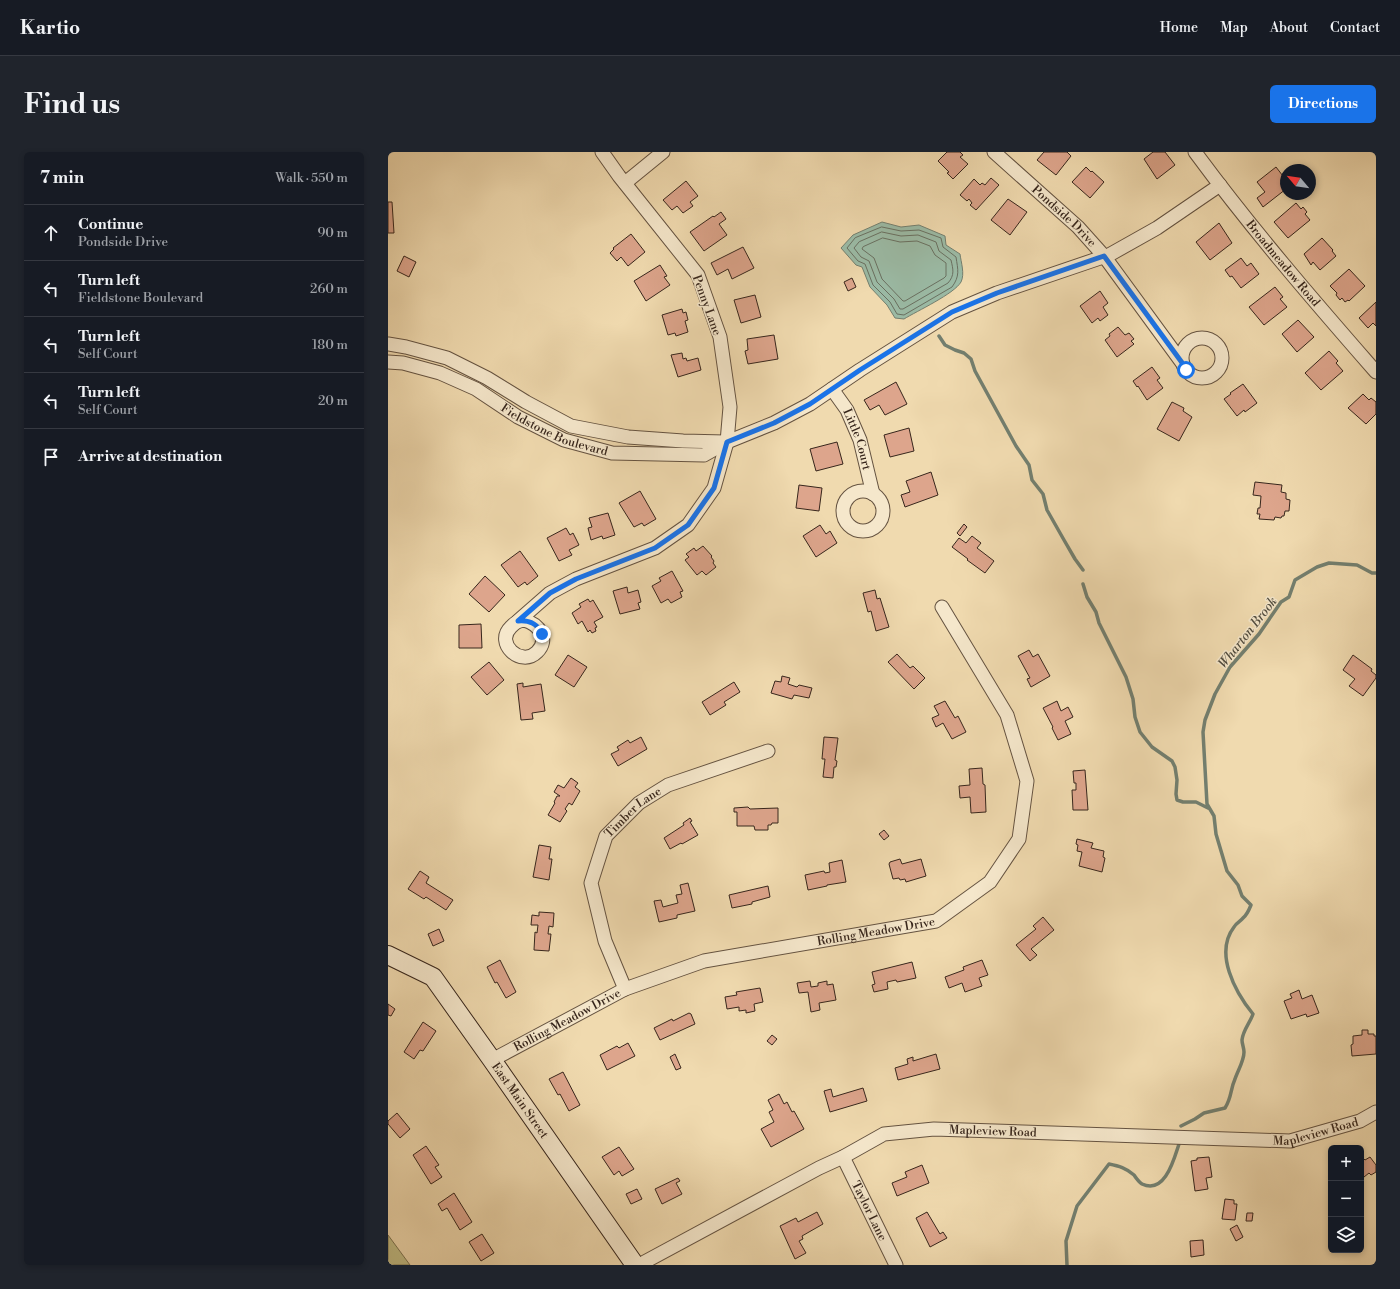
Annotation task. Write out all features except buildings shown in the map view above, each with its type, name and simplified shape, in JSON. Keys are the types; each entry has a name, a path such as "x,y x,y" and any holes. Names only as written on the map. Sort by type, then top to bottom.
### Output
{"main road":[{"name":"East Main Street","path":"388,954 433,978 635,1265"}],"street":[{"name":"Penny Lane","path":"518,621 550,593 576,579 655,548 688,525 714,488 727,442 730,406 720,337 698,275 602,152"},
{"path":"625,183 663,152"},
{"name":"Pondside Drive","path":"994,152 1078,227 1104,256 1183,364"},
{"name":"Broadmeadow Road","path":"1195,152 1307,293 1376,372"},
{"name":"Fieldstone Boulevard","path":"388,362 403,363 440,373 476,389 518,416 564,440 612,453 704,455 727,442 774,423 810,404 832,388 952,312 997,293 1104,256 1157,228 1220,185"},
{"name":"Fieldstone Boulevard","path":"388,344 406,347 447,358 487,378 526,402 571,426 628,437 683,441 727,442"},
{"name":"Little Court","path":"832,388 847,410 860,440 873,494"},
{"name":"Rolling Meadow Drive","path":"492,1060 625,989 704,962 936,921 990,882 1019,839 1027,781 1007,715 942,607"},
{"name":"Timber Lane","path":"625,989 605,941 590,883 606,836 639,803 668,785 768,751"},
{"name":"Mapleview Road","path":"639,1265 884,1134 934,1128 1290,1141 1360,1121 1376,1112"},
{"name":"Taylor Lane","path":"843,1157 896,1265"}],"shaded area":[{"path":"388,1235 410,1265 388,1265"}],"water":[{"path":"882,222 901,227 919,225 945,236 946,245 960,254 963,275 961,282 957,287 943,297 904,319 895,318 887,305 870,287 862,267 856,265 841,248 853,235"}],"waterway":[{"path":"939,336 945,345 964,353 971,359 975,371 1016,446 1029,465 1032,480 1043,494 1047,510 1075,559 1083,570"},
{"name":"Wharton Brook","path":"1181,1126 1204,1113 1225,1108 1243,1059 1243,1036 1253,1014 1234,984 1226,960 1228,937 1235,926 1247,914 1251,905 1242,896 1238,885 1227,871 1216,834 1214,816 1207,804 1203,732 1205,720 1215,694 1230,667 1259,634 1281,602 1289,597 1295,580 1317,567 1329,563 1357,565 1372,573 1376,573"},
{"path":"1083,584 1087,597 1096,612 1099,623 1126,677 1133,699 1135,717 1140,732 1152,747 1172,761 1175,767 1177,780 1177,800 1183,802 1196,802 1208,808"},
{"name":"Wharton Brook","path":"1067,1265 1066,1241 1077,1206 1109,1164 1128,1171 1142,1184 1150,1186 1157,1184 1167,1174 1179,1144"}],"route":[{"path":"542,634 535,624 524,620 518,621 550,593 576,579 655,548 688,525 714,488 727,442 774,423 810,404 860,370 952,312 997,293 1104,256 1186,370"}]}
